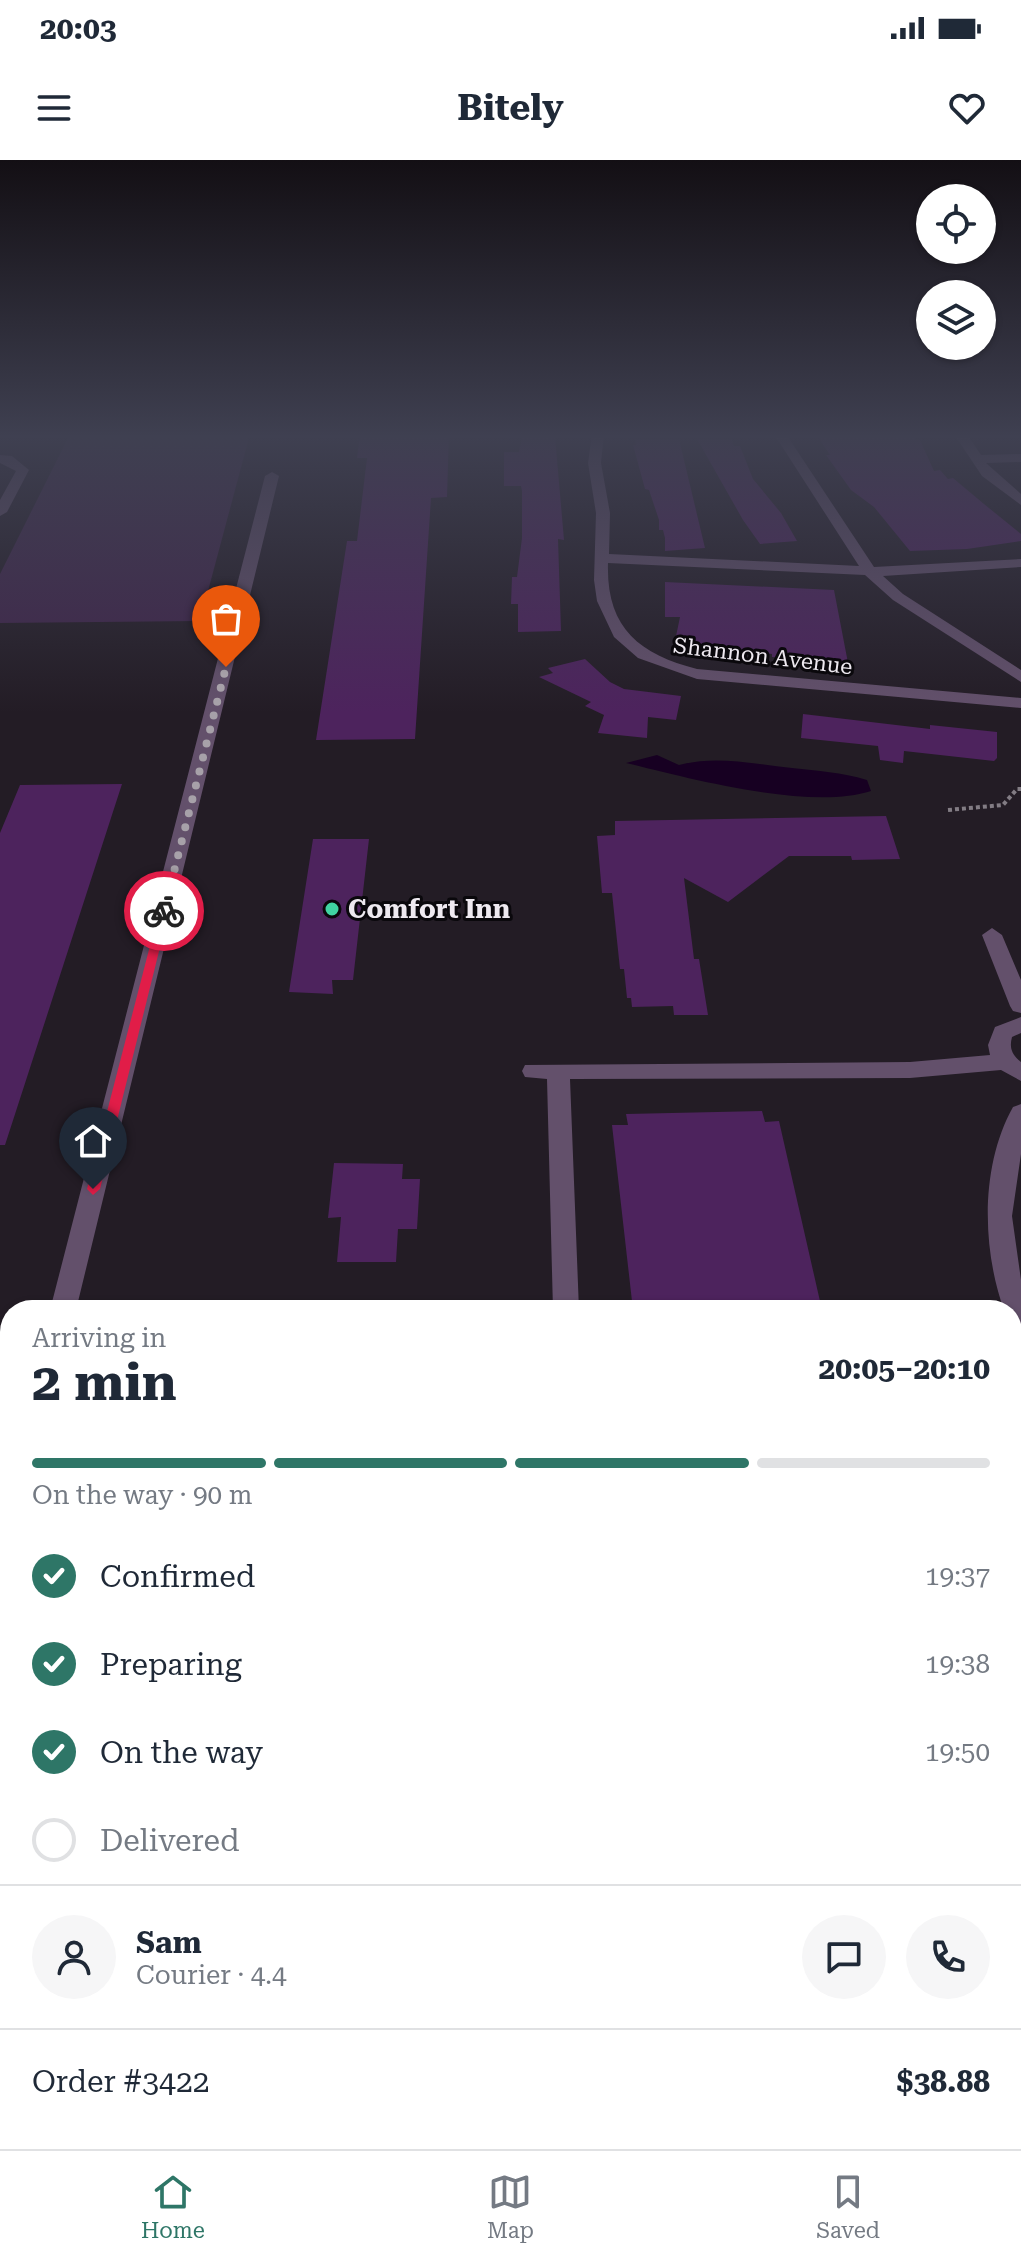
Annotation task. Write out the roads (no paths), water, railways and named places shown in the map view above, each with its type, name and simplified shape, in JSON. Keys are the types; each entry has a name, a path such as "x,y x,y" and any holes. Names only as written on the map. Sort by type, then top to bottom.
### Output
{"street":[{"path":"66,1300 259,527"},
{"name":"Shannon Avenue","path":"603,527 603,594 614,627 634,650 663,666 697,674 1021,703"},
{"path":"840,527 869,571 898,597 1021,677"},
{"path":"603,558 869,571 926,571 1021,563"},
{"path":"992,935 1021,1006"},
{"path":"1013,1067 999,1051 998,1041 1003,1032 1021,1025"},
{"path":"533,1071 1013,1067"},
{"path":"558,1071 566,1300"},
{"path":"1015,1300 1002,1258 1001,1186 1021,1116"}],"place":[{"name":"Comfort Inn","path":"332,909"}]}
